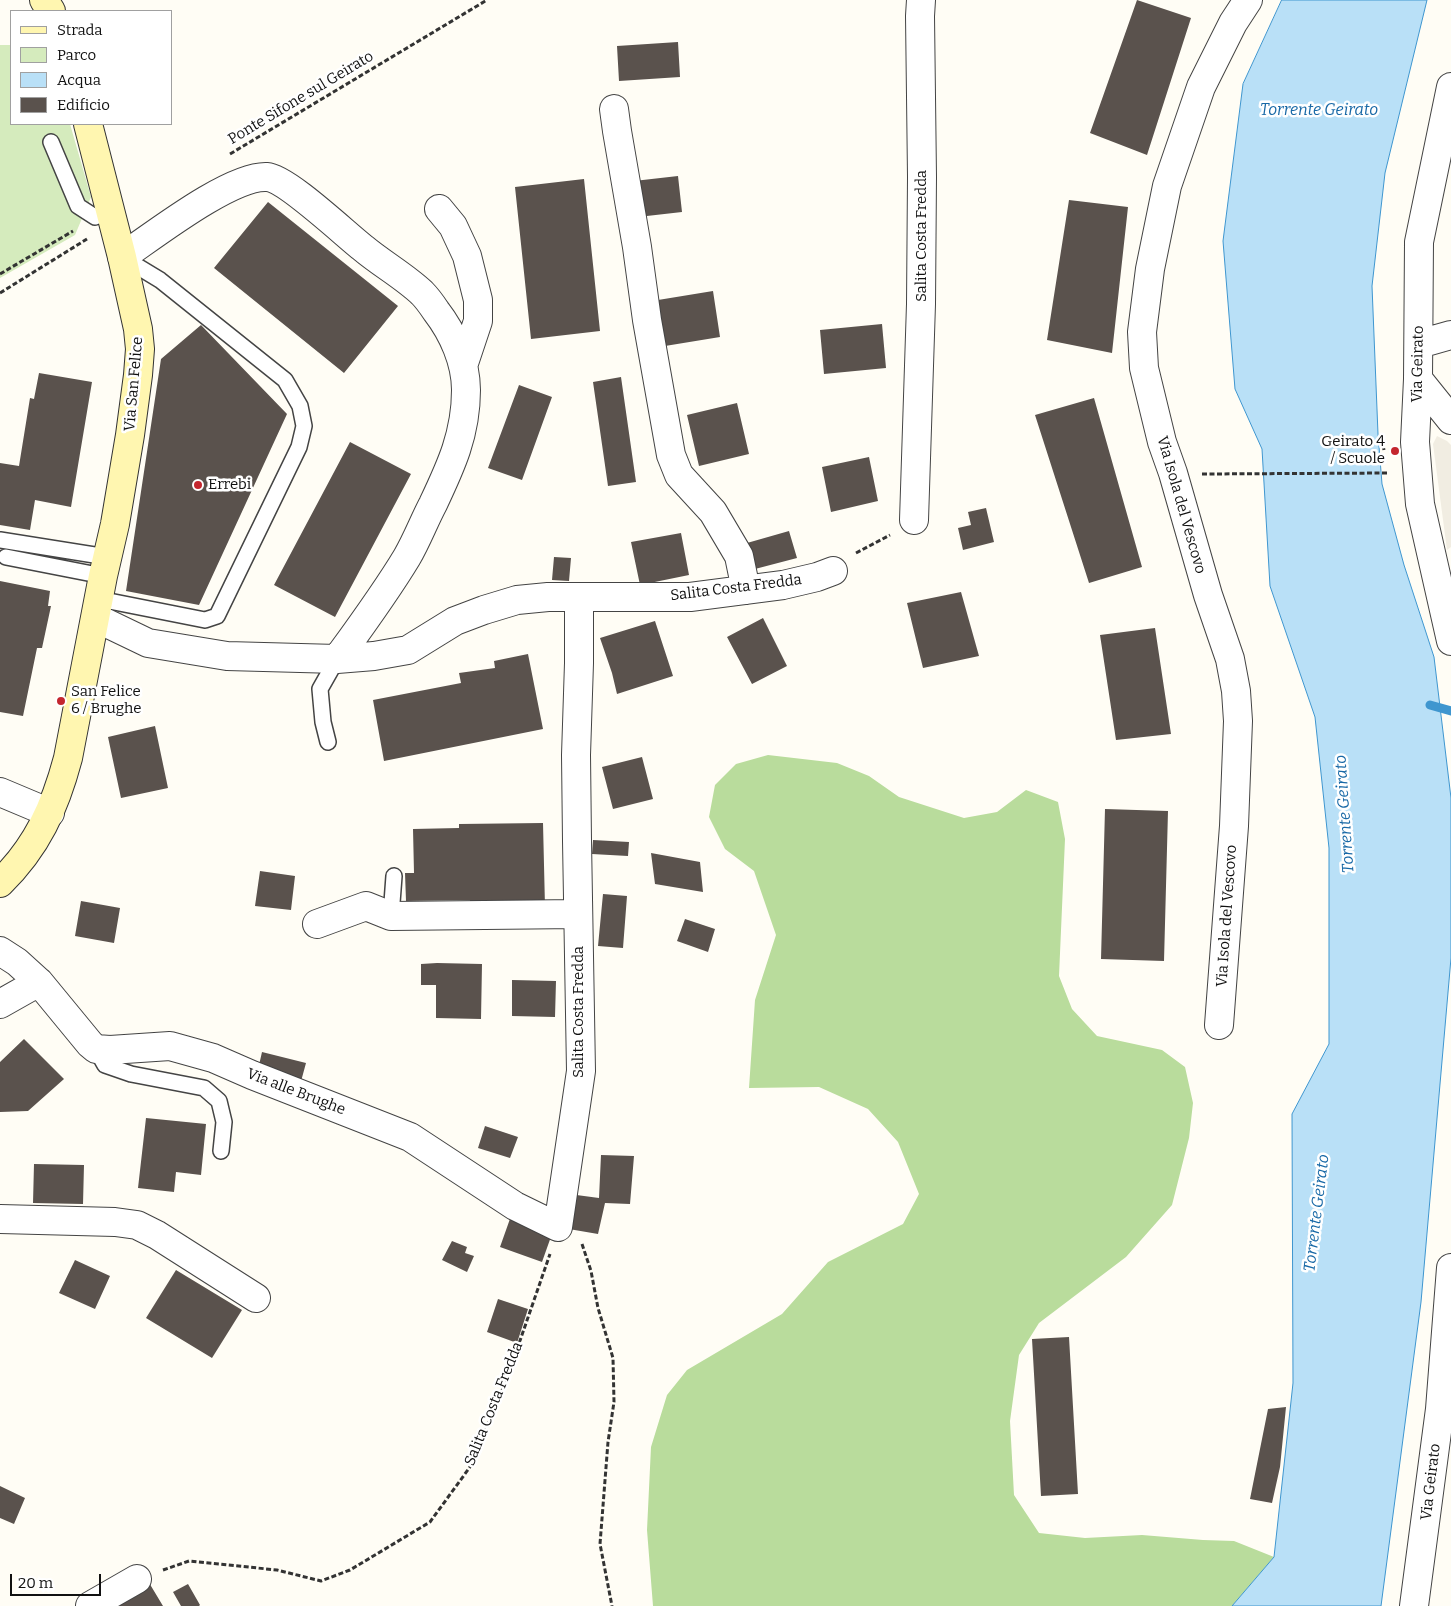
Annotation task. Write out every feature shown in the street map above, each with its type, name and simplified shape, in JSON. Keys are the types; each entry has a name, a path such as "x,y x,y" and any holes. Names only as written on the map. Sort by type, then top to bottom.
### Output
{"street":[{"name":"Salita Costa Fredda","path":"914,520 922,304 921,0"},
{"name":"Via Isola del Vescovo","path":"1219,1026 1234,826 1238,721 1236,691 1230,659 1208,595 1173,473 1162,442 1144,368 1142,332 1150,269 1168,186 1200,87 1233,23 1248,0"},
{"name":"Via Geirato","path":"1451,86 1419,242 1419,344 1415,442 1420,504 1451,641"},
{"path":"614,108 638,247 647,320 671,455 679,475 713,512 739,556 746,590"},
{"name":"Via San Felice","path":"0,882 22,860 37,838 60,788 68,758 130,435 138,375 140,349 138,329 122,257 103,214 88,125"},
{"path":"122,257 199,204 243,181 257,177 269,177 297,193 363,249 422,294 438,313 454,339 463,366 466,388 464,418 458,446 448,472 408,556 377,604 337,659"},
{"path":"438,209 453,226 467,256 478,300 478,321 463,366"},
{"path":"1419,344 1451,335"},
{"path":"1418,379 1451,420"},
{"name":"Salita Costa Fredda","path":"569,1232 581,1071 576,755 579,663 578,597 690,597 783,586 833,570"},
{"path":"101,588 148,642 228,656 337,659 374,656 408,650 456,621 517,600 578,597"},
{"path":"0,792 50,813"},
{"path":"317,924 366,906 391,916 578,914"},
{"path":"0,951 17,962 39,982 96,1050"},
{"path":"0,1004 39,982"},
{"name":"Via alle Brughe","path":"96,1050 170,1046 213,1058 410,1137 515,1206 569,1232"},
{"path":"0,1219 115,1222 137,1225 157,1235 256,1298"},
{"name":"Via Geirato","path":"1414,1606 1445,1409 1451,1268"},
{"path":"90,1606 137,1579"}],"lane":[{"path":"51,142 78,206 103,214"},
{"path":"6,557 205,620 218,616 299,446 304,426 300,406 285,380 160,280 122,257"},
{"path":"0,540 101,588"},
{"path":"328,742 323,722 320,689 337,659"},
{"path":"391,916 394,876"},
{"path":"96,1050 106,1065 131,1074 204,1088 212,1094 219,1101 224,1122 221,1151"}],"path":[{"name":"Ponte Sifone sul Geirato","path":"221,159 487,0"},
{"path":"0,274 103,214"},
{"path":"0,293 92,236"},
{"path":"1231,475 1388,473"},
{"path":"833,570 842,560 878,542 914,520"},
{"path":"569,1232 591,1271 598,1308 613,1358 614,1402 608,1442 600,1544 612,1606"},
{"name":"Salita Costa Fredda","path":"137,1579 189,1560 276,1570 321,1580 350,1570 430,1522 470,1467 506,1381 541,1281 569,1232"}],"green space":[{"path":"0,45 10,45 10,125 70,125 91,197 75,235 0,278"},
{"path":"768,755 837,763 869,776 899,797 964,818 997,812 1026,790 1058,802 1065,839 1059,976 1072,1009 1097,1036 1162,1050 1185,1067 1193,1103 1189,1138 1172,1205 1126,1257 1039,1323 1019,1355 1010,1421 1014,1495 1039,1533 1085,1538 1142,1535 1234,1541 1274,1557 1232,1606 653,1606 647,1530 651,1447 667,1395 687,1370 782,1314 828,1262 903,1224 919,1194 898,1142 868,1109 819,1087 749,1088 755,1000 776,935 754,871 725,849 709,817 715,785 736,764"}],"shaded area":[{"path":"1437,436 1451,445 1451,547 1447,550 1433,444"}],"water":[{"name":"Torrente Geirato","path":"1282,0 1427,0 1385,173 1372,286 1382,484 1404,565 1434,657 1451,798 1451,958 1421,1302 1381,1606 1232,1606 1274,1557 1293,1383 1292,1114 1329,1044 1329,848 1315,717 1270,586 1262,449 1235,389 1223,241 1243,84"}],"building":[{"path":"1137,0 1191,18 1147,155 1090,133"},
{"path":"678,42 680,77 619,81 617,46"},
{"path":"678,176 682,212 638,217 634,181"},
{"path":"584,179 600,331 531,339 515,187"},
{"path":"1069,200 1128,207 1112,353 1047,340"},
{"path":"268,202 398,306 344,373 214,268"},
{"path":"713,291 720,337 665,346 658,300"},
{"path":"882,324 886,368 824,374 820,330"},
{"name":"Errebi","path":"201,325 287,414 199,605 126,591 161,359"},
{"path":"39,373 92,382 71,507 35,500 30,530 0,525 0,463 19,466 30,398 34,399"},
{"path":"621,377 636,482 608,486 593,382"},
{"path":"519,385 552,397 522,480 488,468"},
{"path":"1094,398 1142,567 1089,583 1035,415"},
{"path":"737,403 749,454 699,466 687,415"},
{"path":"350,442 411,474 335,617 274,585"},
{"path":"869,457 878,501 831,512 822,467"},
{"path":"986,508 994,542 963,550 958,528 971,525 968,512"},
{"path":"789,531 797,558 755,569 747,543"},
{"path":"681,533 689,575 640,585 631,542"},
{"path":"554,557 571,558 569,581 552,580"},
{"path":"0,581 50,591 48,606 51,606 42,648 37,648 23,716 0,712"},
{"path":"961,592 979,656 923,668 907,603"},
{"path":"763,618 787,666 752,684 727,637"},
{"path":"655,621 673,676 617,694 600,638"},
{"path":"1155,628 1171,734 1116,740 1100,635"},
{"path":"528,654 543,729 384,761 373,700 461,683 459,673 495,668 494,661"},
{"path":"155,726 168,788 121,798 108,737"},
{"path":"642,757 653,799 613,809 602,767"},
{"path":"1105,809 1168,811 1164,961 1101,959"},
{"path":"543,823 545,907 470,905 470,900 406,901 405,873 414,873 413,829 459,828 459,824"},
{"path":"593,840 629,842 628,856 592,854"},
{"path":"651,853 700,862 703,892 655,884"},
{"path":"260,871 295,876 291,910 255,906"},
{"path":"603,894 627,896 623,948 598,946"},
{"path":"81,901 120,908 114,943 75,936"},
{"path":"685,919 715,929 708,952 677,941"},
{"path":"421,964 482,964 481,1019 436,1018 436,985 421,985"},
{"path":"512,980 556,981 555,1017 512,1016"},
{"path":"24,1039 64,1079 28,1111 0,1112 0,1062"},
{"path":"262,1052 306,1063 300,1085 257,1074"},
{"path":"146,1118 206,1124 201,1175 176,1172 174,1192 138,1188"},
{"path":"485,1126 518,1137 510,1158 478,1148"},
{"path":"601,1155 634,1156 630,1204 605,1203 598,1234 563,1228 569,1194 599,1198"},
{"path":"34,1164 84,1165 83,1204 33,1203"},
{"path":"511,1216 553,1231 542,1262 500,1247"},
{"path":"452,1241 467,1247 465,1253 474,1256 467,1272 442,1260"},
{"path":"75,1260 110,1276 95,1309 59,1293"},
{"path":"176,1270 242,1310 212,1358 146,1318"},
{"path":"498,1299 528,1309 517,1343 487,1332"},
{"path":"1069,1337 1078,1494 1041,1496 1032,1339"},
{"path":"1286,1407 1280,1467 1272,1503 1250,1499 1268,1409"},
{"path":"0,1486 25,1498 14,1524 0,1518"},
{"path":"148,1581 163,1606 118,1606 115,1601"},
{"path":"188,1584 199,1606 181,1606 173,1592"}],"waterway":[{"path":"1430,705 1451,711"}],"place":[{"name":"Geirato 4 / Scuole","path":"1395,451"},
{"name":"Errebi","path":"198,485"},
{"name":"San Felice 6 / Brughe","path":"61,701"}]}
